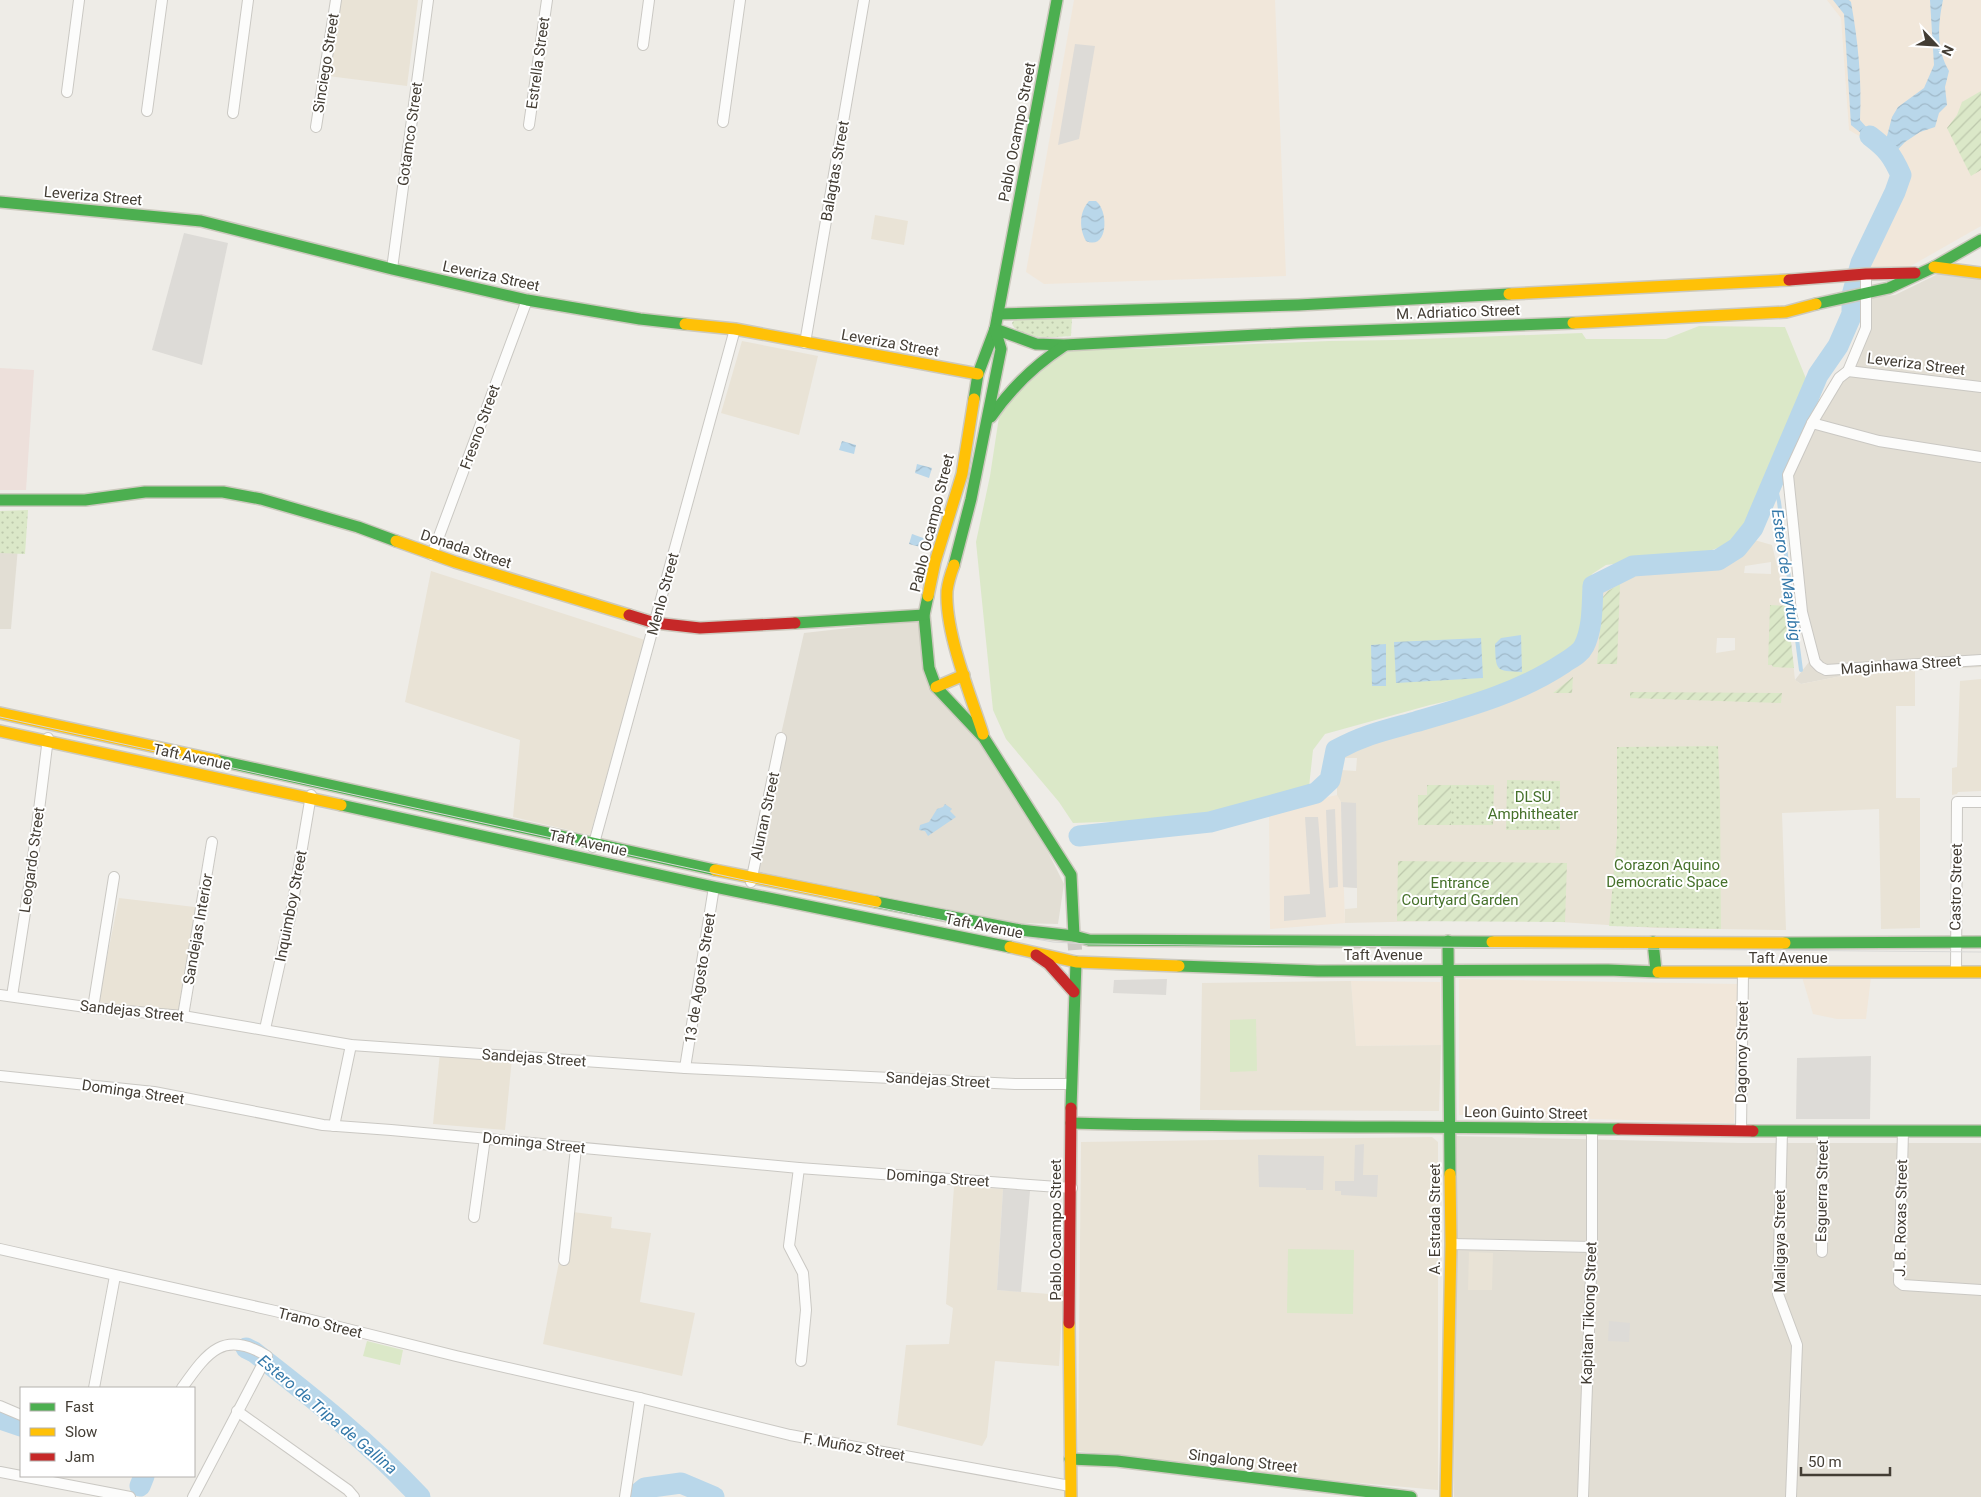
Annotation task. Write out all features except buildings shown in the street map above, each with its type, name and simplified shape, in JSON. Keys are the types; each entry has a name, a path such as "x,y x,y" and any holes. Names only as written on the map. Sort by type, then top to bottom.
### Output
{"main road":[{"name":"Pablo Ocampo Street","path":"1057,0 998,314 978,374 962,474 935,562 924,615 929,668 936,686 984,738 1071,875 1074,936"},
{"name":"Leveriza Street","path":"0,202 201,221 392,269 527,300 640,319 735,329 978,374"},
{"name":"M. Adriatico Street","path":"994,329 1036,344 1064,345 1666,319 1786,312 1889,288 1934,267 1981,240"},
{"path":"1934,267 1981,273"},
{"name":"M. Adriatico Street","path":"998,314 1298,305 1760,282 1865,274 1918,273"},
{"name":"Pablo Ocampo Street","path":"984,738 953,639 948,614 948,590 967,516 1001,349 994,329"},
{"path":"986,424 1002,400 1020,379 1064,345"},
{"name":"Donada Street","path":"0,500 85,500 145,492 223,492 261,499 358,528 432,555 655,623 700,628 924,615"},
{"path":"928,594 948,590"},
{"path":"936,686 964,675"},
{"name":"Taft Avenue","path":"0,713 752,878 1020,930 1074,936 1089,940 1981,942"},
{"path":"51,742 54,725"},
{"name":"Taft Avenue","path":"0,731 714,887 1030,950 1076,962 1318,971 1981,972"},
{"name":"A. Estrada Street","path":"1446,1497 1451,1244 1448,942"},
{"path":"1653,942 1656,971"},
{"path":"1030,950 1049,964 1074,992"},
{"name":"Pablo Ocampo Street","path":"1071,1492 1071,1084 1076,962"},
{"name":"Leon Guinto Street","path":"1071,1123 1218,1126 1450,1126 1782,1132 1981,1131"},
{"name":"Singalong Street","path":"1070,1459 1117,1461 1411,1497"}],"street":[{"path":"67,92 79,0"},
{"path":"148,111 162,0"},
{"path":"233,113 248,0"},
{"name":"Sinciego Street","path":"316,127 336,0"},
{"name":"Gotamco Street","path":"392,269 428,0"},
{"name":"Estrella Street","path":"529,125 547,0"},
{"path":"643,45 649,0"},
{"path":"723,122 740,0"},
{"name":"Balagtas Street","path":"805,343 864,0"},
{"name":"Maginhawa Street","path":"1865,274 1863,293 1866,328 1848,371 1839,378 1812,423 1788,475 1802,612 1815,662 1826,670 1981,660"},
{"name":"Fresno Street","path":"432,555 527,300"},
{"name":"Menlo Street","path":"590,859 735,329"},
{"name":"Leveriza Street","path":"1848,371 1981,387"},
{"path":"1812,423 1879,441 1981,457"},
{"name":"Alunan Street","path":"749,893 781,738"},
{"name":"Leogardo Street","path":"12,996 51,742"},
{"name":"Inquimboy Street","path":"265,1029 291,913 314,782"},
{"name":"Castro Street","path":"1956,972 1957,802 1981,802"},
{"name":"Sandejas Interior","path":"183,1016 212,842"},
{"path":"93,1008 114,877"},
{"name":"13 de Agosto Street","path":"685,1068 714,887"},
{"name":"Dagonoy Street","path":"1741,1131 1743,973"},
{"name":"Sandejas Street","path":"0,995 93,1008 183,1016 351,1045 685,1068 1015,1084 1071,1084"},
{"path":"334,1126 351,1045"},
{"name":"Dominga Street","path":"0,1076 154,1092 334,1126 486,1138 799,1168 1072,1188"},
{"name":"Kapitan Tikong Street","path":"1583,1497 1592,1247 1592,1129"},
{"name":"Esguerra Street","path":"1822,1252 1823,1131"},
{"name":"J. B. Roxas Street","path":"1903,1131 1899,1282 1902,1285 1981,1290"},
{"name":"Maligaya Street","path":"1782,1132 1778,1294 1797,1345 1791,1497"},
{"path":"474,1217 486,1138"},
{"path":"564,1260 576,1148"},
{"path":"799,1168 789,1246 804,1274 806,1310 801,1361"},
{"path":"1451,1244 1592,1247"},
{"name":"Tramo Street","path":"0,1249 640,1398"},
{"path":"94,1387 115,1276"},
{"path":"183,1387 212,1352 223,1345 239,1344 267,1356 193,1497"},
{"path":"625,1494 640,1398"},
{"name":"F. Muñoz Street","path":"640,1398 790,1435 1071,1492"},
{"path":"0,1406 20,1415"},
{"path":"237,1411 348,1490 354,1497"},
{"path":"0,1472 75,1492 130,1497"}],"shaded area":[{"path":"339,0 418,0 407,86 328,76"},
{"path":"1074,0 1275,0 1286,276 1044,284 1026,272"},
{"path":"1827,0 1981,0 1981,226 1909,267 1864,268 1894,211 1905,174 1896,150 1886,141 1878,147 1849,130 1841,18"},
{"path":"1075,44 1095,46 1079,139 1058,145"},
{"path":"875,215 908,221 904,245 871,239"},
{"path":"184,233 228,243 202,365 152,350"},
{"path":"1940,273 1981,279 1981,667 1852,674 1801,684 1795,680 1816,653 1808,619 1792,477 1813,426 1845,374 1873,297 1895,295"},
{"path":"742,341 818,356 799,435 721,413"},
{"path":"0,368 34,370 26,490 0,490"},
{"path":"0,511 21,512 11,629 0,629"},
{"path":"1751,539 1772,545 1787,606 1795,680 1801,684 1852,674 1915,670 1915,706 1896,706 1896,798 1920,798 1920,928 1881,929 1879,809 1782,813 1786,930 1655,928 1544,921 1345,923 1345,909 1357,908 1357,888 1343,887 1341,802 1337,795 1337,749 1355,738 1469,705 1468,696 1517,693 1583,654 1592,642 1600,587 1606,577 1612,574 1713,567","holes":["1771,562 1771,574 1744,573 1745,566","1717,638 1735,638 1735,650 1716,653","1341,758 1357,758 1356,771 1341,770"]},
{"path":"431,571 645,640 590,835 513,817 520,740 405,702"},
{"path":"920,620 927,669 982,739 1049,854 1064,884 1058,924 1018,923 756,871 779,743 804,633"},
{"path":"1981,679 1981,791 1958,792 1952,795 1952,768 1957,767 1960,681"},
{"path":"1337,795 1341,802 1345,923 1270,929 1269,810"},
{"path":"1341,802 1356,803 1357,888 1343,887"},
{"path":"1335,809 1338,887 1329,888 1326,810"},
{"path":"1305,817 1318,817 1326,917 1284,921 1284,896 1310,894"},
{"path":"119,898 203,908 185,1014 98,1002"},
{"path":"1802,977 1871,977 1866,1019 1837,1019 1813,1014"},
{"path":"1167,979 1166,995 1113,993 1114,980"},
{"path":"1459,979 1738,984 1734,1123 1459,1115"},
{"path":"1351,981 1440,982 1441,1045 1356,1046"},
{"path":"1351,981 1356,1046 1441,1045 1439,1111 1200,1110 1202,983"},
{"path":"440,1052 512,1058 505,1130 433,1124"},
{"path":"1871,1056 1870,1119 1796,1119 1797,1058"},
{"path":"1455,1136 1741,1143 1981,1143 1981,1497 1454,1497"},
{"path":"1432,1137 1438,1142 1438,1490 1282,1476 1078,1451 1081,1142"},
{"path":"1364,1144 1363,1175 1378,1175 1377,1197 1341,1195 1341,1191 1335,1191 1335,1181 1354,1181 1355,1145"},
{"path":"1258,1155 1324,1156 1323,1190 1259,1187"},
{"path":"954,1186 1003,1189 997,1290 1063,1295 1059,1366 995,1361 987,1437 982,1446 897,1425 906,1345 949,1344 953,1308 946,1304"},
{"path":"1003,1189 1030,1191 1021,1292 997,1290"},
{"path":"573,1212 612,1217 611,1228 651,1233 640,1302 695,1313 682,1376 543,1344 559,1262 568,1263"},
{"path":"1469,1252 1493,1253 1492,1290 1468,1290"},
{"path":"1609,1321 1630,1323 1629,1342 1608,1341"}],"green space":[{"path":"1981,91 1981,170 1971,176 1947,128 1957,115 1962,102"},
{"path":"1072,318 1071,336 1038,337 1021,333 1015,329 1012,323 1015,319"},
{"path":"1699,326 1785,327 1807,381 1748,522 1729,544 1706,552 1606,565 1592,574 1587,585 1583,644 1504,688 1430,705 1325,734 1313,750 1309,787 1246,806 1158,820 1073,823 1059,802 1006,739 993,710 976,542 990,476 999,417 1014,396 1062,353 1082,349 1135,349 1582,333 1586,339 1666,339"},
{"path":"28,510 25,554 0,553 0,511"},
{"path":"1620,584 1617,664 1597,664 1603,597 1608,591"},
{"path":"1770,605 1787,606 1794,668 1768,665"},
{"path":"1573,677 1572,693 1553,693"},
{"path":"1630,692 1782,693 1781,703 1630,698"},
{"name":"Corazon Aquino Democratic Space","path":"1718,746 1721,929 1609,926 1617,837 1617,747"},
{"name":"DLSU Amphitheater","path":"1507,780 1560,781 1560,830 1506,830"},
{"path":"1427,785 1451,785 1451,825 1418,825 1418,795 1427,795"},
{"path":"1451,785 1494,785 1493,825 1451,825"},
{"name":"Entrance Courtyard Garden","path":"1398,861 1567,863 1565,922 1397,921"},
{"path":"1256,1019 1257,1071 1230,1072 1230,1020"},
{"path":"1288,1249 1354,1250 1353,1314 1287,1313"},
{"path":"367,1341 403,1350 400,1365 363,1356"}],"water":[{"path":"1833,0 1849,0 1851,2 1859,61 1860,120 1868,129 1886,140 1892,117 1898,107 1924,88 1934,65 1930,0 1943,0 1939,36 1942,54 1949,71 1945,87 1947,105 1939,113 1935,127 1920,132 1905,142 1888,160 1878,147 1851,125 1844,14"},
{"path":"1089,201 1096,201 1100,206 1104,221 1102,235 1099,240 1093,243 1086,241 1081,226 1083,210"},
{"path":"842,441 856,445 854,454 839,450"},
{"path":"917,464 932,468 929,478 915,473"},
{"path":"912,534 926,539 924,548 909,544"},
{"path":"1521,635 1522,672 1502,670 1497,664 1495,644 1501,638"},
{"path":"1481,638 1483,678 1396,683 1394,642"},
{"path":"1386,644 1386,686 1372,686 1371,645"},
{"path":"945,804 952,809 950,811 956,817 928,836 925,831 919,830 920,825 929,822 937,809"}],"waterway":[{"path":"1079,836 1210,822 1316,793 1330,780 1336,750 1375,733 1454,711 1511,691 1547,674 1575,656 1584,646 1589,632 1592,616 1593,586 1633,566 1718,560 1737,548 1753,528 1818,375 1838,346 1852,314 1852,295 1861,263 1895,192 1901,175 1888,153 1870,136"},
{"name":"Estero de Maytubig","path":"1774,480 1779,502 1801,670"},
{"name":"Estero de Tripa de Gallina","path":"246,1348 254,1352 340,1421 420,1497"},
{"name":"Estero de Tripa de Gallina","path":"0,1419 20,1426"},
{"path":"140,1486 144,1477"},
{"name":"Estero de Tripa de Gallina","path":"634,1497 645,1488 681,1483 714,1497"}],"tunnel":[{"path":"1074,936 1076,962"}],"tram line":[{"path":"0,717 739,879 1053,942 1088,944 1981,952"}],"traffic: fast":[{"path":"974,399 978,374 995,329 1057,0"},
{"path":"0,202 201,221 392,269 527,300 640,319 685,324"},
{"path":"1816,304 1889,288 1934,267 1981,240"},
{"path":"998,314 1298,305 1509,294"},
{"path":"995,329 1036,344 1064,345 1298,333 1573,323"},
{"path":"954,565 971,499 1001,349 995,329"},
{"path":"991,417 1024,378 1064,346"},
{"path":"0,500 85,500 145,492 223,492 261,499 358,527 396,541"},
{"path":"928,596 924,615 929,668 936,687 984,738 1071,875 1074,936"},
{"path":"795,623 924,615"},
{"path":"216,760 715,870"},
{"path":"341,805 714,887 1010,947"},
{"path":"876,902 1020,930 1074,936 1089,940 1492,942"},
{"path":"1448,941 1450,1174"},
{"path":"1653,942 1656,971"},
{"path":"1785,943 1981,942"},
{"path":"1071,1108 1076,962"},
{"path":"1179,966 1318,971 1608,970 1658,972"},
{"path":"1071,1123 1618,1129"},
{"path":"1753,1131 1981,1131"},
{"path":"1070,1459 1117,1461 1411,1497"}],"traffic: slow":[{"path":"1934,267 1981,273"},
{"path":"1509,294 1789,280"},
{"path":"1573,323 1786,312 1816,304"},
{"path":"685,324 735,329 978,374"},
{"path":"928,596 935,562 962,474 974,399"},
{"path":"396,541 455,562 629,615"},
{"path":"954,565 947,591 947,608 959,663 983,734"},
{"path":"936,687 964,675"},
{"path":"0,713 216,760"},
{"path":"0,731 341,805"},
{"path":"715,870 876,902"},
{"path":"1492,942 1785,943"},
{"path":"1010,947 1076,962 1179,966"},
{"path":"1658,972 1981,972"},
{"path":"1446,1497 1451,1244 1450,1174"},
{"path":"1069,1323 1071,1497"}],"traffic: jam":[{"path":"1789,280 1866,274 1915,273"},
{"path":"629,615 655,623 700,628 795,623"},
{"path":"1036,955 1049,964 1074,992"},
{"path":"1069,1323 1071,1108"},
{"path":"1618,1129 1753,1131"}]}
